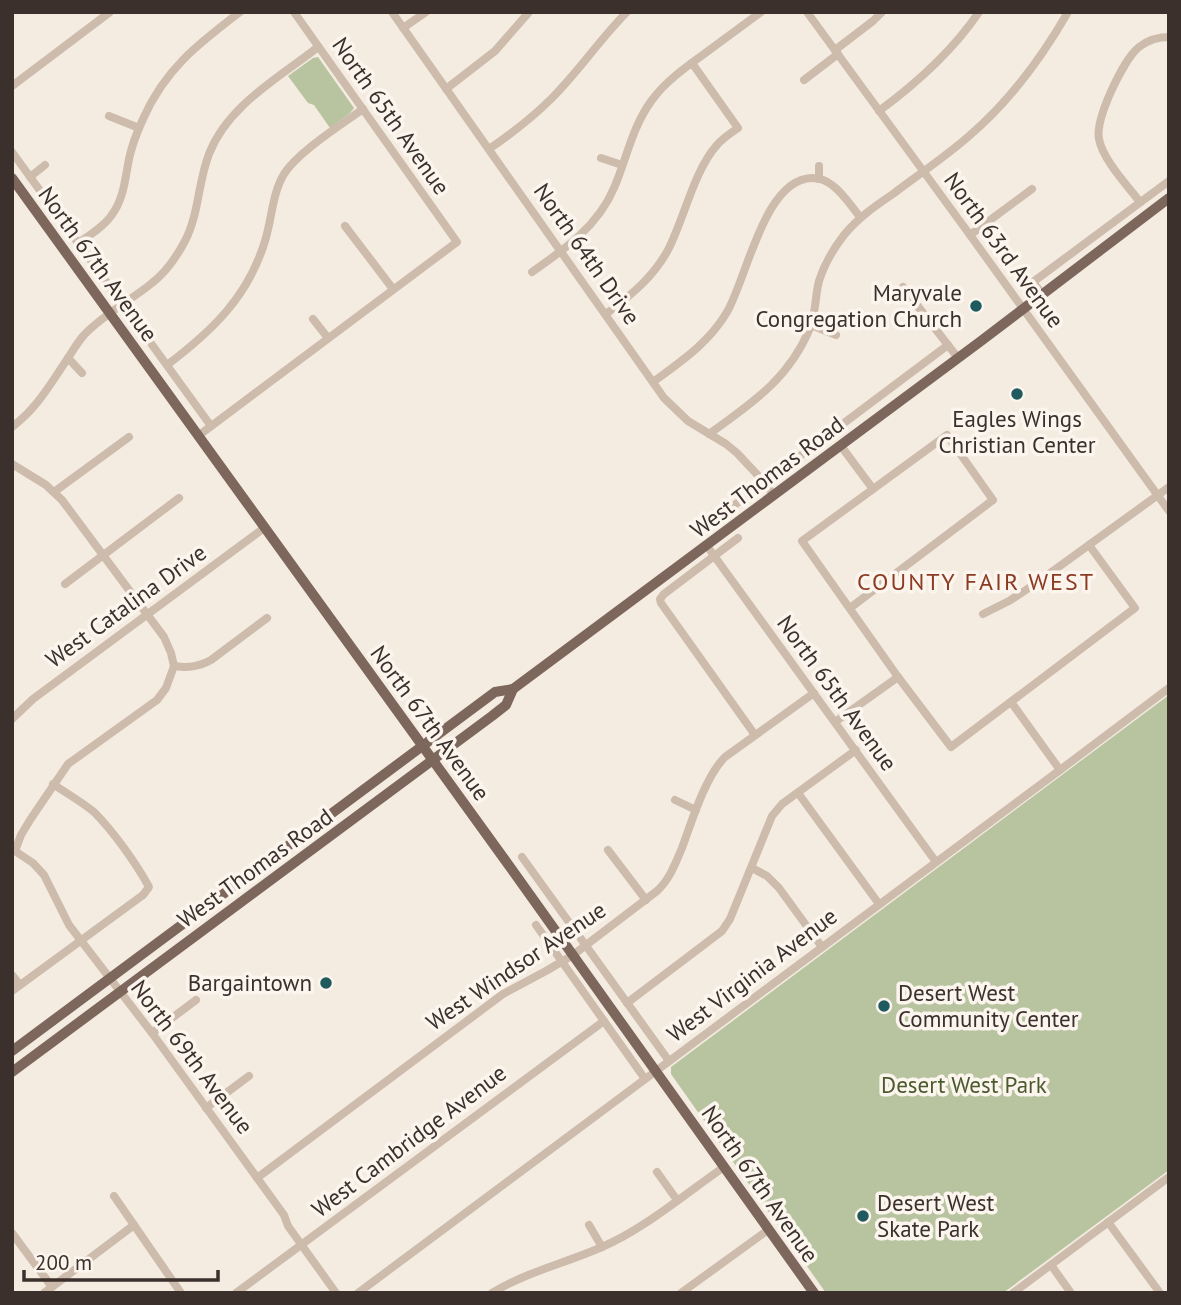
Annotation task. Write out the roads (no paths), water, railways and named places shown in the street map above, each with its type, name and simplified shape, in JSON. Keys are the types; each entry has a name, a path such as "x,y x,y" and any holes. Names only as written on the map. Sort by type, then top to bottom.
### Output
{"main road":[{"name":"North 67th Avenue","path":"12,178 814,1293"},
{"name":"West Thomas Road","path":"12,1072 506,705 513,690 1169,198"},
{"name":"West Thomas Road","path":"12,1051 495,692 513,690"},
{"path":"71,1007 81,1021"}],"street":[{"path":"12,86 110,12"},
{"path":"78,243 104,224 115,210 139,128 150,104 174,69 195,47 240,12"},
{"name":"North 65th Avenue","path":"294,12 457,242 393,289"},
{"name":"North 64th Drive","path":"392,12 653,382 688,421 737,453 774,495"},
{"path":"403,28 426,12"},
{"path":"446,89 495,51 528,12"},
{"path":"489,149 552,99 596,44 627,12"},
{"path":"533,272 579,237 599,215 610,198 636,125 659,91 761,12"},
{"name":"North 63rd Avenue","path":"807,12 1169,511"},
{"path":"804,80 882,12"},
{"path":"878,111 908,89 941,59 979,12"},
{"path":"709,434 772,386 790,364 811,326 819,281 825,266 860,217 969,136 1014,90 1044,53 1068,12"},
{"path":"1149,30 1153,39"},
{"path":"1140,202 1106,157 1098,130 1106,102 1136,49 1153,39 1169,37"},
{"path":"12,427 36,405 85,334 159,277 185,241 210,152 225,128 251,99 318,47"},
{"path":"606,314 637,290 663,259 706,159 717,145 738,128 692,63"},
{"path":"167,365 192,347 219,321 244,288 261,254 277,191 291,165 299,156 363,109"},
{"path":"109,116 139,128"},
{"path":"1088,128 1098,130"},
{"name":"North 67th Avenue","path":"12,152 211,426"},
{"path":"601,159 622,165"},
{"name":"North 67th Avenue","path":"30,177 45,165"},
{"path":"819,166 819,178"},
{"path":"653,382 688,356 719,324 733,300 755,240 781,193 800,180 819,178 832,184 860,217"},
{"path":"1042,294 1033,282 1169,181"},
{"path":"970,235 1032,189"},
{"path":"198,436 393,289 345,226"},
{"path":"904,287 958,358"},
{"path":"313,318 328,338"},
{"path":"811,326 836,334"},
{"name":"West Thomas Road","path":"712,522 948,345"},
{"path":"68,358 82,373"},
{"path":"850,608 993,500 947,435 802,541 898,677 951,747 1135,608 1089,545"},
{"path":"54,492 129,437"},
{"path":"841,446 873,489"},
{"path":"12,464 54,492 169,646 174,666 166,688 157,700 68,764 14,850"},
{"path":"983,614 1009,601 1169,487"},
{"path":"65,584 179,498"},
{"name":"West Catalina Drive","path":"12,719 33,699 264,527"},
{"name":"West Thomas Road","path":"738,538 660,599 755,735"},
{"name":"North 65th Avenue","path":"707,546 936,862"},
{"path":"174,666 202,665 267,618"},
{"path":"835,722 898,677"},
{"name":"West Virginia Avenue","path":"358,1293 1169,688"},
{"name":"West Windsor Avenue","path":"257,1178 503,994 573,955 664,885 719,763 814,693"},
{"path":"1011,702 1060,770"},
{"path":"627,1003 722,931 730,919 772,816 782,804 856,750"},
{"path":"12,975 16,988 143,895 149,887 93,811 53,784"},
{"path":"798,793 878,904"},
{"path":"675,800 696,810"},
{"name":"North 69th Avenue","path":"14,850 33,863 44,875 64,916 80,940 152,1033 284,1215 288,1226 336,1293"},
{"path":"608,850 646,900"},
{"path":"522,857 669,1061"},
{"path":"752,868 767,876 779,888 822,947"},
{"path":"536,925 645,1079"},
{"path":"152,1033 196,1000"},
{"name":"West Cambridge Avenue","path":"236,1293 604,1021"},
{"path":"206,1108 249,1076"},
{"path":"492,1293 632,1232 724,1167"},
{"path":"657,1172 677,1200"},
{"path":"1013,1293 1168,1180"},
{"path":"114,1196 181,1293"},
{"path":"1108,1222 1160,1293"},
{"path":"12,1233 48,1290 134,1225"},
{"path":"589,1225 602,1247"},
{"path":"681,1293 768,1230"},
{"path":"1051,1265 1071,1293"}],"place":[{"name":"Maryvale Congregation Church","path":"976,306"},
{"name":"Eagles Wings Christian Center","path":"1017,394"},
{"name":"Bargaintown","path":"326,983"},
{"name":"Desert West Community Center","path":"884,1006"},
{"name":"Desert West Skate Park","path":"863,1216"}],"district":[{"name":"COUNTY FAIR WEST","path":"976,582"}],"park label":[{"name":"Desert West Park","path":"964,1085"}]}
